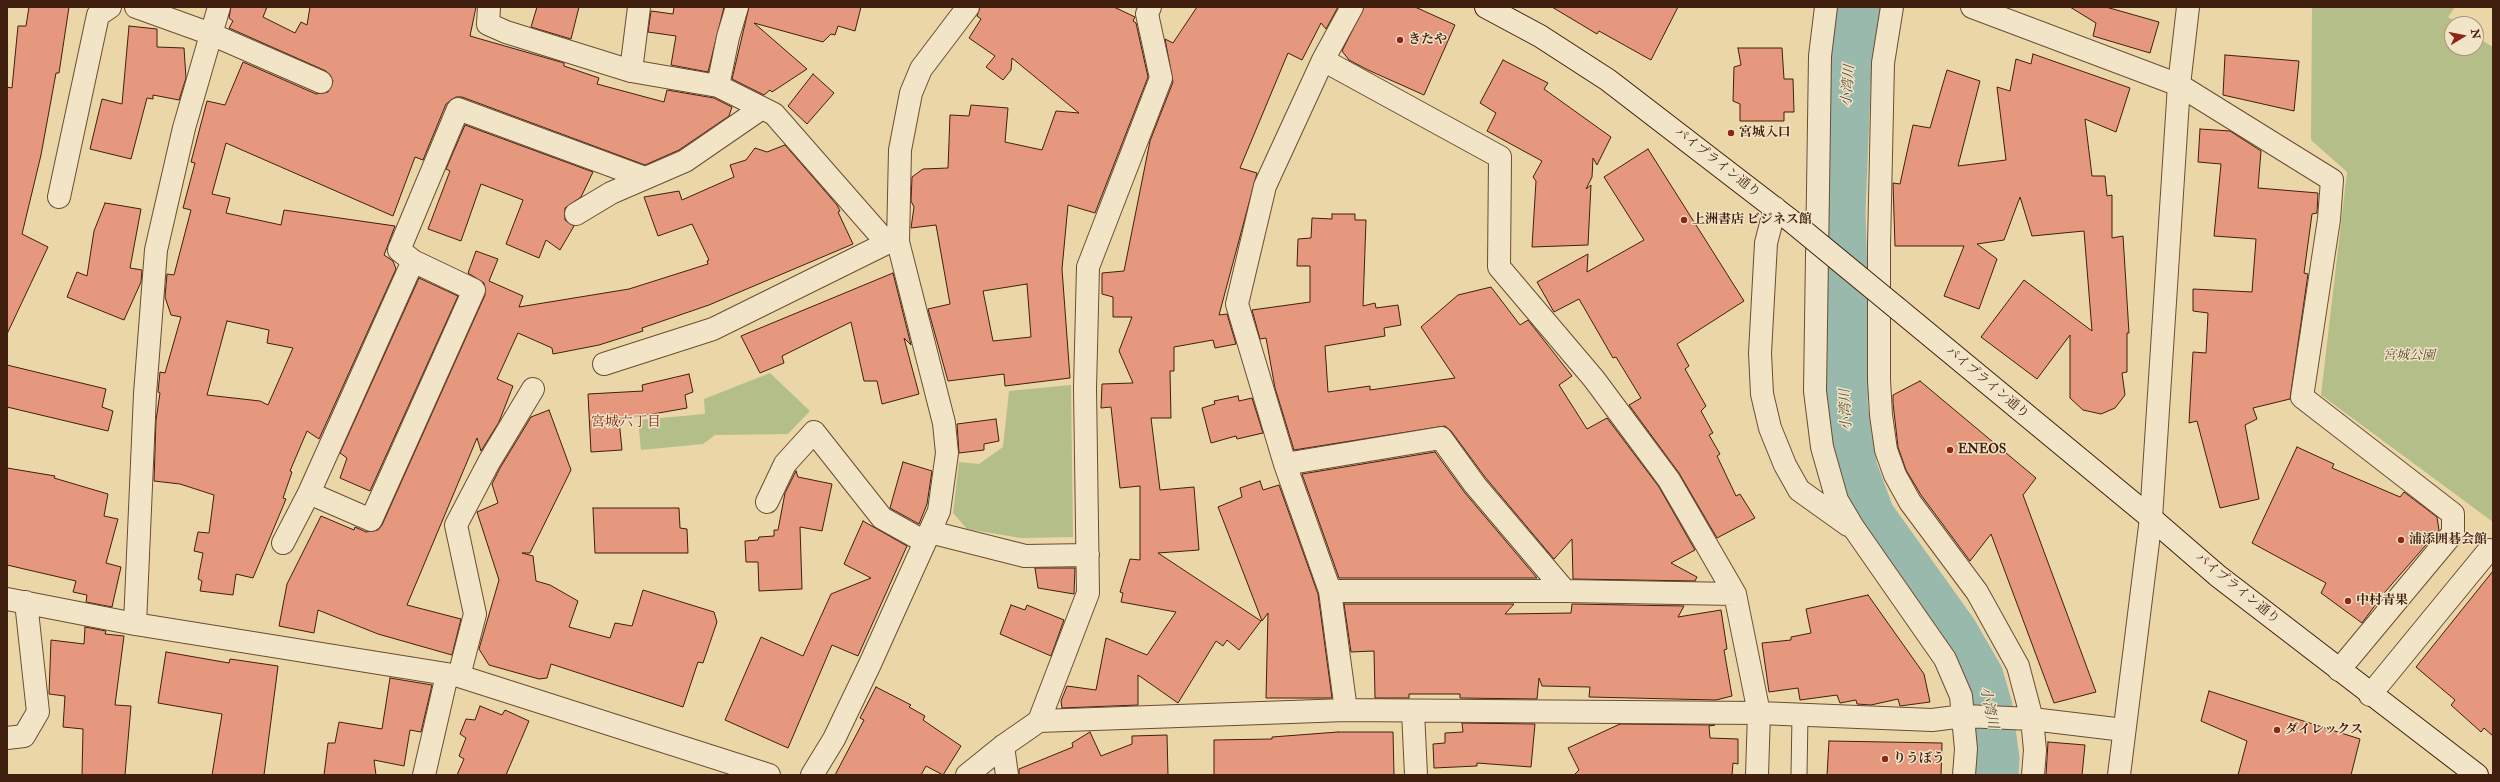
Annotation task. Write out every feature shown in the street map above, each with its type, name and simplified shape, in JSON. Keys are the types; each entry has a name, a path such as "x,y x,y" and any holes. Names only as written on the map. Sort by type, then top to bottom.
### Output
{"street":[{"path":"60,197 98,15 110,7"},
{"path":"136,7 211,34 321,82"},
{"path":"135,624 145,394 156,250 184,128 219,7"},
{"path":"489,7 488,24 506,32 631,71 718,86 774,114 892,243"},
{"path":"631,71 639,7"},
{"path":"718,86 728,37 737,7"},
{"path":"812,775 834,740 939,511 947,454 944,423 892,243 900,150 911,93 921,69 968,7"},
{"path":"1039,721 1088,593 1085,388 1088,267 1161,78 1147,14 1150,7"},
{"path":"1346,710 1330,590 1285,464 1237,304 1265,186 1322,60 1352,7"},
{"name":"パイプライン通り","path":"1486,7 1540,36 1608,80 1782,214 2151,518 2218,576 2370,695 2477,775"},
{"path":"1826,7 1820,56 1815,391 1822,447 1828,474 1837,500 1853,527 1945,659 1961,696 1966,748 1964,775"},
{"path":"1892,7 1883,63 1879,238 1879,380 1881,415 1886,450 1895,476 1910,502 1977,592 1999,629 2018,666 2032,719 2035,750 2033,775"},
{"path":"1972,7 2179,85 2332,180 2328,219 2302,397 2453,514 2453,533 2339,670"},
{"path":"2119,775 2151,518 2179,85 2188,7"},
{"path":"1322,60 1500,157 1499,267 1594,379 1669,480 1735,594 1759,713 1757,775"},
{"path":"576,214 612,193 685,161 762,108"},
{"path":"309,493 371,520 471,298 474,290 413,261 398,250 458,109 645,178"},
{"path":"1782,214 1766,243 1760,353 1762,394 1770,428 1785,465 1799,490 1853,527"},
{"path":"604,364 713,329 892,243"},
{"path":"283,543 309,493 413,261"},
{"path":"424,775 453,676 475,614 456,525 489,462 533,389"},
{"path":"767,502 786,464 814,432 882,518 927,537 1025,556 1088,555"},
{"path":"1285,464 1441,438 1475,485 1565,591"},
{"path":"2370,695 2489,550 2493,551"},
{"path":"1330,590 1565,591 1735,594"},
{"path":"7,738 24,736 38,712 16,601 135,624 453,676 769,775"},
{"path":"967,775 1003,746 1039,721 1346,710 1759,713 1932,720 1964,716 2032,719 2124,730"},
{"path":"1413,711 1416,775"},
{"path":"1003,746 1007,775"}],"lane":[{"path":"1799,775 1800,715"}],"green space":[{"name":"宮城公園","path":"2312,7 2455,7 2449,16 2444,16 2444,56 2484,56 2484,42 2493,47 2493,522 2321,395 2347,172 2311,140"},
{"path":"770,373 810,411 788,434 715,435 703,444 641,450 638,420 705,414 704,399"},
{"path":"1071,385 1073,537 1021,538 967,529 953,513 959,462 979,464 1003,447 1009,391"}],"building":[{"path":"29,7 69,7 59,73 56,73 41,155 22,234 48,247 7,334 7,87 12,88 18,26 26,26"},
{"path":"231,7 267,7 263,17 295,33 301,22 307,25 310,7 476,7 470,36 564,63 564,66 599,78 597,84 664,102 667,90 714,98 732,107 729,116 679,150 645,165 462,97 456,97 446,104 423,160 415,157 393,216 226,143 212,194 230,198 226,213 281,225 284,210 395,226 384,255 393,261 396,269 319,439 307,431 290,471 292,472 283,498 286,499 253,578 236,574 233,595 200,591 202,581 198,579 203,553 194,551 198,532 209,533 214,495 180,484 154,481 156,420 160,393 158,392 160,372 165,373 181,317 171,315 165,297 167,274 174,275 191,210 183,208 195,163 191,162 207,101 225,105 243,62 316,94 328,92 333,81 326,71 229,28 233,21 229,18","holes":["227,321 269,330 267,343 293,348 268,405 260,401 207,395"]},
{"path":"537,7 579,7 571,39 531,27"},
{"path":"674,7 724,7 708,72 671,65 676,36 648,32 651,11 673,14"},
{"path":"749,7 861,7 855,31 838,26 835,35 831,34 823,42 754,23 807,69 772,92 770,90 764,95 732,79"},
{"path":"980,7 1114,7 1135,17 1133,21 1136,23 1148,77 1095,213 1068,205 1062,269 1070,378 1005,386 1004,374 948,381 928,309 950,304 936,225 911,228 914,207 911,201 912,177 923,169 948,168 950,115 969,116 971,105 1008,108 1005,142 1042,150 1056,111 1079,113 1012,58 1011,70 1003,80 986,67 995,56 969,38 981,19 977,16","holes":["1027,284 1031,337 993,341 983,291"]},
{"path":"1197,7 1338,7 1326,29 1321,23 1302,60 1288,53 1240,168 1257,173 1219,315 1227,314 1236,344 1215,348 1213,340 1174,347 1174,371 1170,371 1171,418 1151,418 1160,490 1194,487 1199,550 1158,553 1261,621 1239,650 1227,640 1223,646 1216,641 1178,703 1138,675 1138,705 1062,708 1061,701 1067,686 1096,690 1106,638 1147,655 1176,612 1121,602 1123,593 1120,592 1130,559 1140,560 1140,486 1120,488 1111,407 1101,408 1102,384 1133,383 1119,351 1132,317 1113,317 1113,297 1102,294 1102,273 1124,271 1150,141 1173,82 1165,39 1173,43"},
{"name":"きたや","path":"1364,7 1415,7 1455,25 1424,95 1349,60 1342,51"},
{"path":"1552,7 1678,7 1651,60 1599,31 1597,34"},
{"path":"2070,7 2106,7 2159,22 2150,53 2093,36 2096,23"},
{"path":"129,26 157,29 157,47 184,48 186,78 179,100 153,95 153,99 147,98 131,159 90,149 102,99 122,104"},
{"path":"1738,48 1782,48 1784,79 1793,79 1794,112 1784,112 1784,121 1740,121 1740,104 1733,101 1734,67 1741,65"},
{"path":"2033,54 2130,88 2116,132 2085,119 2092,176 2105,176 2107,196 2112,195 2112,238 2123,236 2129,333 2127,333 2127,372 2122,373 2125,395 2115,408 2101,414 2083,410 2070,398 2070,335 2037,379 1981,337 2024,280 2092,331 2084,231 2032,236 2020,197 2004,240 1977,244 1997,259 1979,309 1944,296 1964,246 1895,246 1893,183 1900,184 1913,125 1930,128 1947,70 1980,81 1958,166 2006,160 1997,87 2010,91 2016,59 2031,64"},
{"path":"2225,55 2299,61 2294,111 2223,95"},
{"path":"1503,60 1548,83 1544,89 1611,137 1597,165 1593,158 1592,177 1586,189 1591,185 1588,245 1532,247 1536,181 1533,177 1542,161 1487,131 1496,113 1480,103"},
{"path":"813,74 834,93 807,124 788,106"},
{"path":"465,125 593,172 581,197 565,208 565,220 574,226 560,250 546,240 539,258 506,244 523,200 481,184 461,241 428,229 450,171 446,169"},
{"path":"2200,129 2230,131 2261,151 2258,188 2318,193 2317,213 2312,214 2304,273 2308,274 2290,399 2253,408 2257,419 2245,425 2259,499 2220,508 2197,421 2189,423 2193,352 2206,353 2208,313 2193,311 2193,289 2252,292 2256,239 2214,236 2221,164 2198,162"},
{"path":"785,145 837,205 840,211 838,212 853,244 709,305 642,328 643,331 599,345 553,354 552,348 518,333 497,379 513,386 499,422 481,451 477,438 407,605 461,619 452,655 378,634 318,610 314,633 279,626 287,584 321,516 354,530 355,527 366,532 378,530 382,525 485,295 484,283 468,273 476,251 498,259 489,281 523,296 519,307 629,289 708,264 707,261 709,260 692,224 658,236 644,197 679,191 682,200 734,177 730,165 746,160 755,148 767,152"},
{"path":"1648,149 1744,301 1677,344 1689,366 1685,369 1706,406 1701,411 1713,433 1709,435 1720,454 1717,456 1736,496 1740,494 1755,518 1717,538 1679,473 1629,405 1641,398 1616,357 1613,358 1579,299 1554,312 1537,282 1588,254 1587,272 1644,240 1604,177"},
{"path":"105,203 141,209 130,268 142,270 141,282 124,320 67,297 77,272 87,276 94,231"},
{"path":"1332,214 1355,214 1355,220 1366,220 1363,306 1375,303 1376,308 1398,305 1401,325 1384,328 1385,336 1325,346 1328,392 1370,386 1370,390 1455,378 1421,327 1458,295 1491,287 1520,325 1528,320 1572,376 1559,385 1587,429 1607,418 1659,487 1695,550 1671,563 1697,577 1695,581 1573,579 1572,539 1554,559 1485,477 1451,431 1445,426 1294,450 1275,388 1266,338 1260,339 1252,310 1310,302 1310,266 1297,266 1298,239 1311,238 1312,218 1332,219"},
{"path":"893,273 911,345 904,338 919,394 882,404 877,381 864,381 851,322 782,356 784,363 760,373 741,336"},
{"path":"419,278 458,296 370,491 340,478 347,458 340,453"},
{"path":"7,365 106,389 102,407 113,411 108,431 7,407"},
{"path":"689,374 693,392 685,395 687,408 619,420 622,450 591,452 588,394 643,391 642,385"},
{"name":"ENEOS","path":"1920,381 2036,478 2023,495 2096,692 2054,703 1991,534 1970,561 1921,495 1906,470 1898,447 1893,395"},
{"path":"1238,396 1239,401 1252,398 1263,433 1237,439 1236,436 1211,443 1202,408 1215,404 1214,401"},
{"path":"549,410 571,470 530,553 522,553 533,556 536,581 550,585 578,601 569,627 610,638 615,623 632,626 643,590 714,612 717,622 703,663 698,662 683,707 551,664 547,678 539,679 489,665 479,649 499,580 477,512 498,503 492,484 500,468 531,417"},
{"path":"996,419 999,441 984,444 984,450 959,453 957,424"},
{"path":"2297,447 2334,464 2332,468 2400,497 2404,492 2437,517 2439,530 2385,592 2362,623 2321,593 2326,583 2252,543"},
{"path":"1435,452 1465,493 1537,578 1339,578 1302,474"},
{"path":"903,462 932,471 927,504 919,524 890,508"},
{"path":"7,468 55,476 54,478 108,494 104,516 118,519 106,563 121,567 112,607 86,602 87,595 73,592 76,581 7,565"},
{"path":"796,471 798,477 832,484 822,531 800,527 802,589 759,591 758,562 746,562 745,541 758,540 759,537 774,536 774,530 778,530 785,493"},
{"path":"1260,481 1263,490 1279,485 1318,594 1332,698 1266,698 1268,613 1262,621 1218,507 1242,497 1240,488"},
{"path":"593,508 679,508 680,528 687,529 688,553 595,553"},
{"path":"863,521 907,546 858,656 832,645 788,748 725,720 761,637 803,656 831,594 871,578 844,564"},
{"path":"1035,568 1075,568 1074,594 1038,588"},
{"path":"2493,571 2493,736 2484,728 2481,732 2451,705 2455,700 2416,667"},
{"path":"1868,595 1924,674 1930,702 1900,706 1898,699 1871,705 1857,704 1856,700 1840,703 1837,695 1800,700 1798,688 1769,692 1762,643 1791,640 1791,637 1811,633 1806,609"},
{"path":"1344,604 1514,604 1505,614 1571,613 1572,604 1684,606 1678,617 1721,610 1727,649 1724,650 1732,696 1716,700 1589,697 1590,687 1542,686 1539,678 1537,699 1460,698 1460,694 1409,694 1409,698 1375,698 1374,651 1351,652"},
{"path":"1011,605 1025,610 1027,605 1064,620 1051,656 1000,634"},
{"path":"85,627 106,631 105,634 124,636 115,705 131,706 125,775 82,775 83,729 63,727 65,696 49,694 51,640 84,644"},
{"path":"166,652 229,663 230,659 278,666 264,775 212,775 222,714 158,703"},
{"path":"390,678 432,685 421,732 410,730 404,766 374,760 376,775 324,775 328,743 335,743 339,722 382,729"},
{"path":"876,687 911,705 909,707 925,716 923,720 961,746 943,775 926,766 921,775 835,775 864,720 860,718"},
{"name":"ダイレックス","path":"2209,691 2360,739 2351,775 2238,775 2247,741 2201,721"},
{"path":"480,706 502,715 505,710 529,721 506,775 457,775 464,759 459,756 466,738 460,734 466,719 475,720"},
{"path":"1462,723 1535,724 1531,767 1477,763 1477,766 1434,768 1433,744 1445,743 1445,733 1463,732"},
{"path":"1620,724 1715,725 1709,726 1710,738 1738,739 1738,764 1733,763 1732,775 1574,775 1579,770 1568,748"},
{"path":"1090,732 1101,756 1132,744 1132,736 1167,735 1168,775 1019,775 1019,769 1073,747 1072,743"},
{"path":"1338,732 1393,732 1394,775 1214,775 1214,740 1272,739 1272,737"},
{"name":"りうぼう","path":"1829,741 1942,743 1941,775 1827,775"},
{"path":"2048,742 2085,745 2082,775 2046,775"}],"waterway":[{"name":"小湾川","path":"1859,7 1848,86 1843,213 1847,340 1845,404 1849,436 1855,469 1872,515 1955,631 1981,676 1990,707 1997,759 1996,775"}],"place":[{"name":"きたや","path":"1400,40"},
{"name":"宮城入口","path":"1731,133"},
{"name":"上洲書店 ビジネス館","path":"1684,220"},
{"name":"ENEOS","path":"1950,450"},
{"name":"浦添囲碁会館","path":"2401,540"},
{"name":"中村青果","path":"2348,601"},
{"name":"ダイレックス","path":"2277,730"},
{"name":"りうぼう","path":"1885,759"}],"district":[{"name":"宮城六丁目","path":"626,423"}]}
